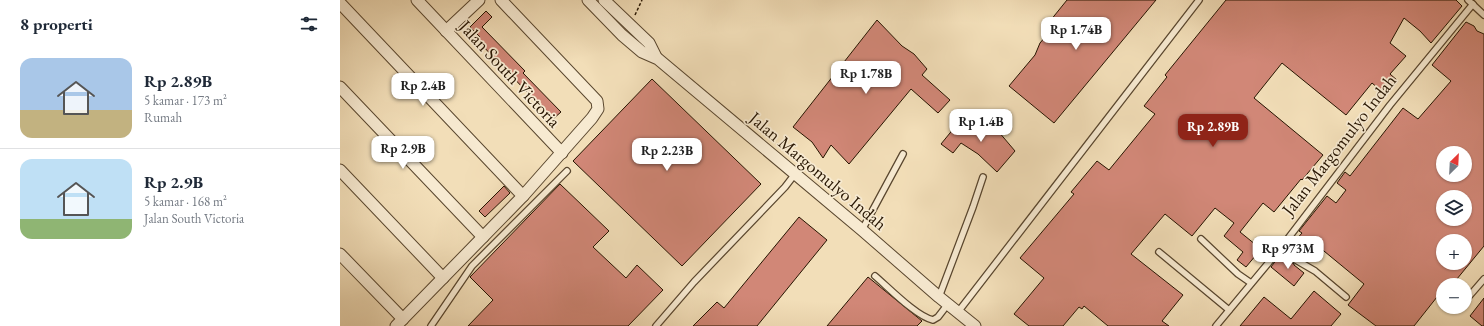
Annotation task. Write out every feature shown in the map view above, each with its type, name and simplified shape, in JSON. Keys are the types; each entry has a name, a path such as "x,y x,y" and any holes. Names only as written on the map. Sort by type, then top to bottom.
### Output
{"street":[{"name":"Jalan South Victoria","path":"417,0 562,153"},
{"path":"446,31 479,0"},
{"name":"Jalan South Victoria","path":"340,254 399,322 523,196 562,153 598,109 597,101 501,0"},
{"path":"588,0 622,35 642,52 656,57"},
{"path":"604,0 648,43 656,57"},
{"path":"340,3 523,196"},
{"name":"Jalan Margomulyo Indah","path":"656,57 975,326"},
{"path":"340,86 483,237"},
{"path":"340,170 443,278"}],"lane":[{"path":"958,312 1199,0"},
{"path":"1468,0 1484,15"},
{"name":"Jalan Margomulyo Indah","path":"1216,326 1280,249 1390,105 1473,4"},
{"path":"862,230 903,154"},
{"path":"431,326 472,266 567,171"},
{"path":"656,326 694,282 785,187 795,174"},
{"path":"939,297 983,177"},
{"path":"1201,240 1238,274 1251,283"},
{"path":"1280,249 1284,253 1315,271 1346,297"},
{"path":"1159,252 1229,310"},
{"path":"875,276 919,314 928,319 933,320 938,317 948,304"},
{"path":"1472,293 1484,279"}],"building":[{"path":"1067,0 1156,0 1054,123 1009,86 1035,55 1040,43 1051,30 1046,26"},
{"path":"1226,0 1456,0 1462,6 1431,43 1420,31 1404,18 1390,43 1406,56 1390,74 1398,81 1386,95 1372,83 1346,115 1282,63 1254,98 1323,155 1274,212 1263,203 1240,232 1261,249 1246,267 1237,260 1243,252 1224,236 1234,223 1215,208 1192,236 1165,214 1131,254 1183,295 1162,321 1169,326 1108,326 1084,306 1082,309 1079,307 1063,326 1029,326 1014,314 1044,278 1020,258 1074,194 1071,192 1097,161 1109,170 1155,114 1144,106 1167,77 1165,75"},
{"path":"486,11 492,17 482,27 525,71 523,73 561,112 553,119 477,40 480,37 470,27"},
{"path":"877,20 902,46 914,54 927,69 922,75 950,100 938,113 911,89 849,164 831,145 823,158 812,142 793,127"},
{"path":"1466,22 1474,26 1477,31 1484,34 1484,246 1472,261 1472,234 1436,234 1436,270 1464,270 1458,278 1436,278 1436,298 1414,326 1376,326 1348,305 1364,284 1313,242 1300,257 1287,250 1302,233 1299,231 1327,196 1336,203 1346,190 1337,183 1345,172 1350,176 1403,108 1418,119 1451,81 1432,65"},
{"path":"652,79 761,184 682,266 573,161"},
{"path":"972,121 978,126 982,122 998,131 1015,151 997,172 978,154 961,143 953,153 941,144 959,122 967,128"},
{"path":"560,184 609,231 593,247 626,278 637,265 663,290 628,326 468,326 493,300 470,277"},
{"path":"504,186 510,193 485,217 479,211"},
{"path":"799,217 827,240 757,326 693,326 717,302 724,308"},
{"path":"1280,255 1304,273 1294,286 1271,267"},
{"path":"868,277 922,321 917,326 827,326"},
{"path":"1314,291 1341,314 1331,326 1240,326 1264,297 1291,319"},
{"path":"1484,298 1484,326 1470,316"}]}
